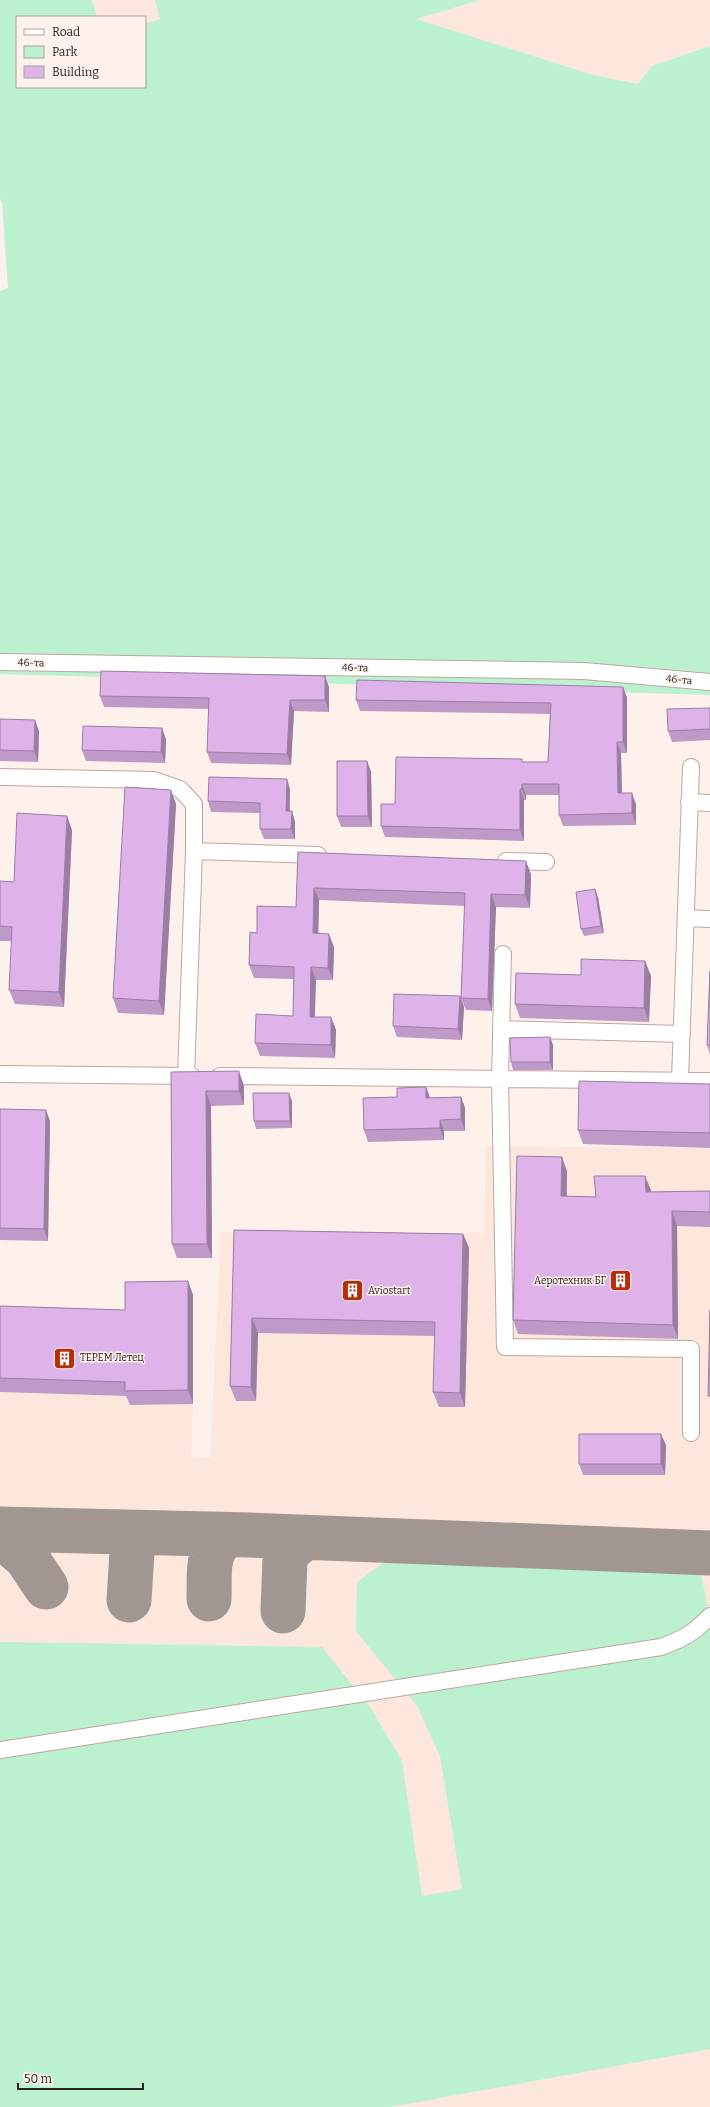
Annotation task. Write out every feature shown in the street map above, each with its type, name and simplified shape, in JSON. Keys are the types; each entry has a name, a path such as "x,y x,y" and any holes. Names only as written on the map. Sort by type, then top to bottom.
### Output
{"street":[{"name":"46-та","path":"0,662 584,671 710,682"},
{"path":"680,1080 690,767"},
{"path":"0,778 154,780 180,789 194,804 194,851 186,1076"},
{"path":"690,802 710,803"},
{"path":"194,851 335,855"},
{"path":"491,860 546,862"},
{"path":"686,918 710,918"},
{"path":"503,954 500,1078 505,1346 691,1349 690,1432"},
{"path":"501,1029 682,1034"},
{"path":"0,1074 710,1081"},
{"path":"0,1750 661,1647 681,1640 697,1630 710,1616"}],"shaded area":[{"path":"92,0 155,0 160,19 146,24 146,16 97,16"},
{"path":"480,0 710,0 710,46 652,66 638,84 566,73 415,19"},
{"path":"486,1146 710,1148 710,2107 0,2107 0,1392 130,1396 130,1405 193,1404 191,1457 210,1458 221,1232 484,1233"}],"green space":[{"path":"0,0 92,0 97,16 16,16 16,88 146,88 146,24 160,19 155,0 480,0 416,19 593,75 638,84 652,66 710,46 710,695 0,674 0,291 8,288 2,203 0,199"},
{"path":"383,1563 701,1573 710,1619 710,2049 391,2107 0,2107 0,1642 322,1647 372,1710 402,1761 422,1896 462,1889 440,1756 417,1706 356,1631 357,1582"}],"building":[{"path":"101,671 325,676 325,700 290,700 287,754 207,752 209,698 100,696"},
{"path":"357,680 623,687 623,742 617,742 618,793 632,793 632,813 559,815 559,784 522,784 522,789 520,789 520,830 381,826 381,804 395,804 396,757 522,759 522,762 548,762 551,703 356,700"},
{"path":"710,708 710,729 668,731 667,709"},
{"path":"0,719 35,720 34,751 0,750"},
{"path":"83,726 162,728 161,752 82,750"},
{"path":"337,761 367,761 368,816 337,816"},
{"path":"209,777 287,779 286,811 292,811 291,829 260,829 260,803 208,801"},
{"path":"125,787 171,790 159,1001 113,998"},
{"path":"17,813 67,816 59,992 9,990 12,927 0,926 0,881 14,882"},
{"path":"298,852 526,861 525,895 491,894 488,999 461,998 465,893 314,888 313,933 329,934 328,968 311,967 310,1017 331,1017 331,1045 255,1043 256,1014 293,1016 294,967 249,965 250,932 257,933 257,906 296,907"},
{"path":"595,889 601,926 581,929 576,892"},
{"path":"581,959 645,961 644,1008 515,1004 516,973 581,975"},
{"path":"710,971 710,1045 707,1045"},
{"path":"394,994 460,996 458,1029 393,1026"},
{"path":"550,1037 550,1062 511,1062 510,1038"},
{"path":"239,1071 239,1091 206,1091 207,1244 172,1244 171,1072"},
{"path":"579,1081 710,1084 710,1133 578,1130"},
{"path":"426,1087 426,1098 461,1097 461,1119 440,1120 440,1128 364,1130 363,1098 397,1097 397,1088"},
{"path":"253,1093 289,1093 290,1121 254,1121"},
{"path":"0,1109 46,1110 44,1229 0,1228"},
{"path":"517,1156 562,1157 561,1196 596,1197 594,1176 645,1176 646,1192 710,1191 710,1212 672,1211 673,1325 513,1320"},
{"name":"Aviostart","path":"234,1230 463,1234 460,1393 433,1392 435,1322 252,1318 251,1387 230,1386"},
{"path":"188,1281 188,1390 125,1391 125,1382 0,1378 0,1306 125,1310 125,1282"},
{"path":"710,1310 710,1396 708,1396"},
{"path":"579,1434 661,1434 661,1464 579,1464"}],"taxiway":[{"path":"0,1529 250,1535 710,1553"},
{"path":"129,1600 132,1552 134,1545 145,1533"},
{"path":"0,1535 26,1557 46,1587"},
{"path":"209,1599 209,1572 212,1556 219,1542 226,1535"},
{"path":"283,1611 286,1556 296,1544 306,1537"}],"place":[{"name":"Аеротехник БГ","path":"621,1281"},
{"name":"Aviostart","path":"353,1291"},
{"name":"ТЕРЕМ Летец","path":"65,1358"}]}
